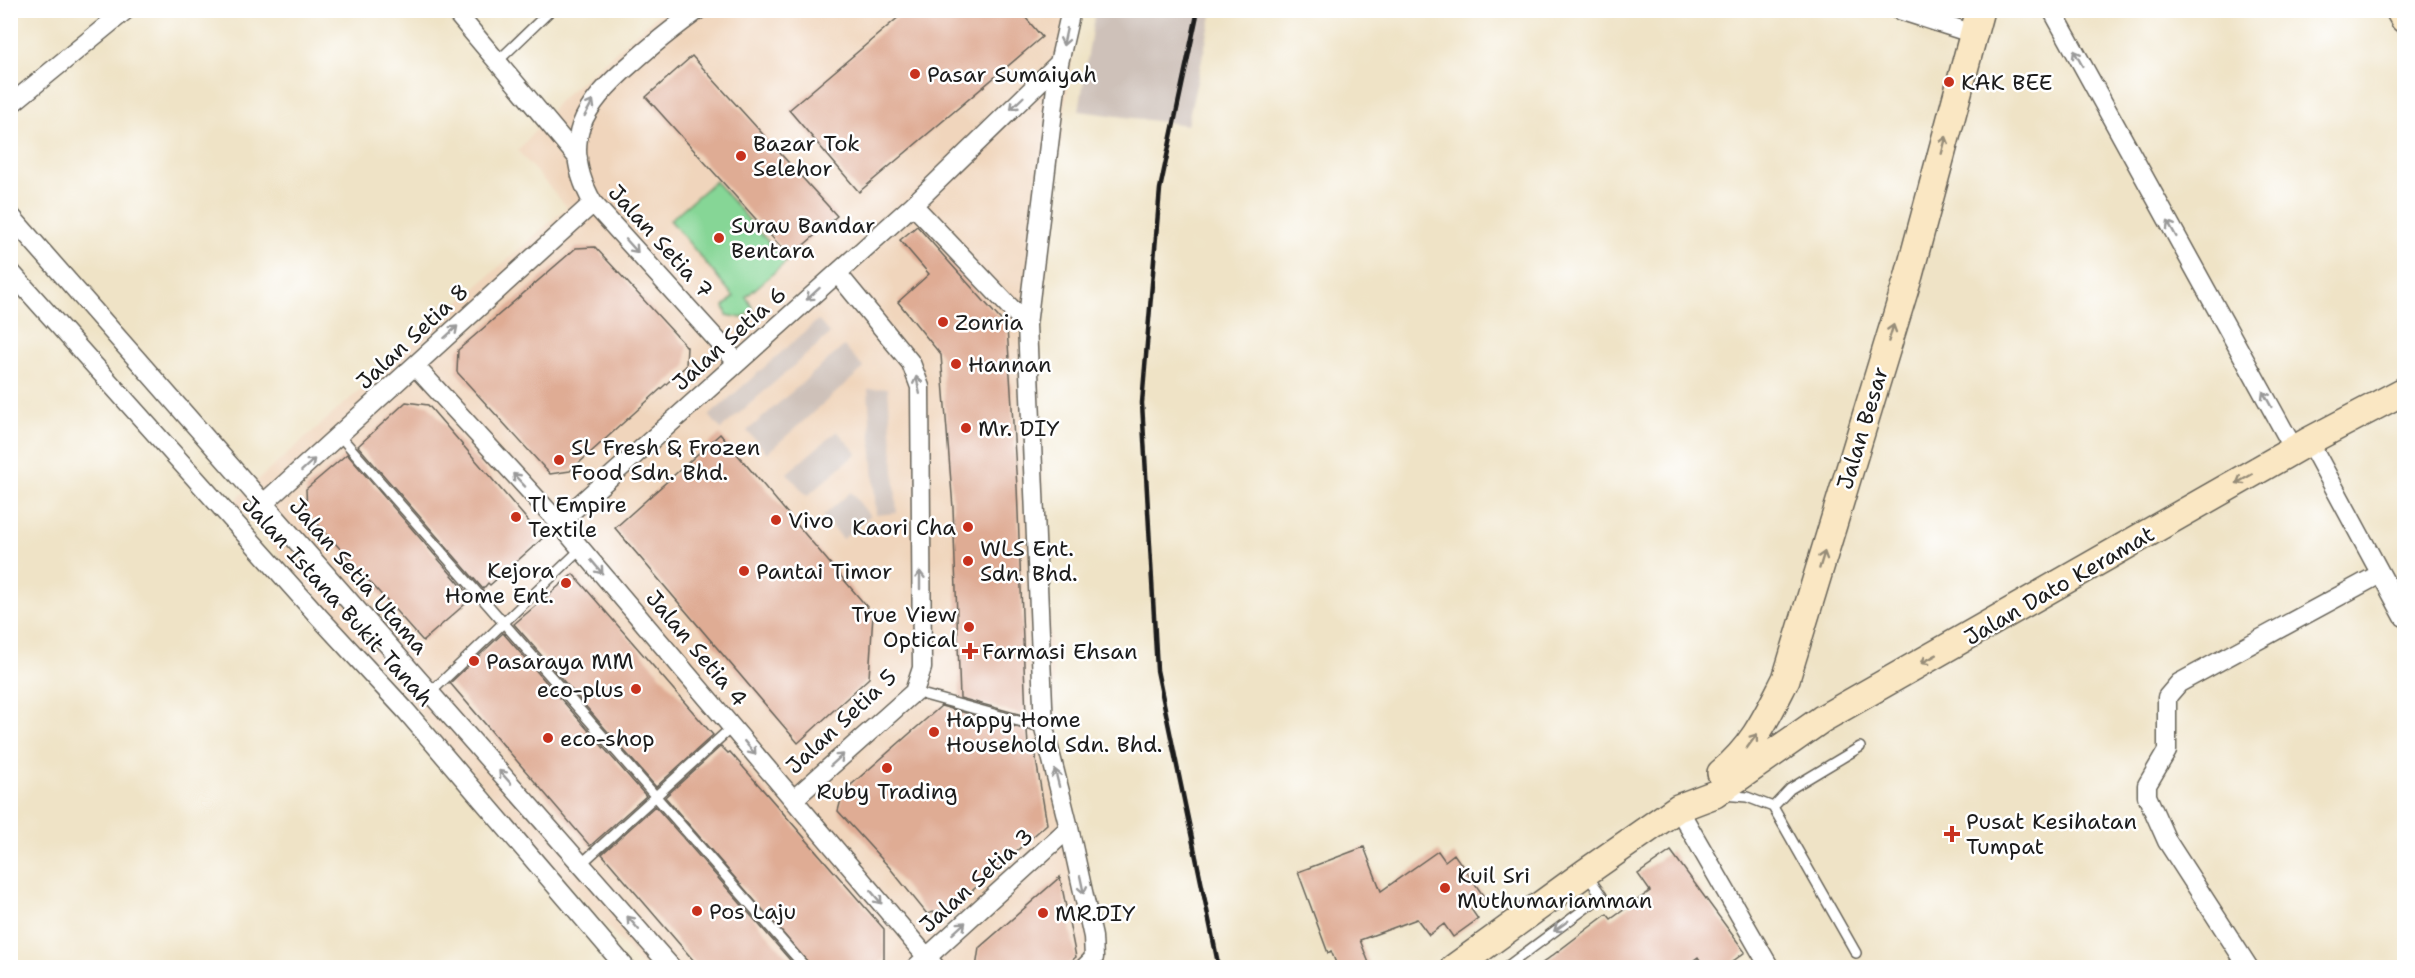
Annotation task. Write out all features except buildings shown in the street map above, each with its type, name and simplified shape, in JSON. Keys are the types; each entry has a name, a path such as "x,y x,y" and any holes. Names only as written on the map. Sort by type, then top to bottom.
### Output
{"street":[{"path":"10,105 126,10"},
{"path":"454,10 578,158"},
{"name":"Jalan Setia 7","path":"698,10 620,73 593,100 579,129 579,172 592,203 737,362"},
{"path":"1071,10 1059,63 1027,325 1044,728 1093,937 1094,958 1084,968"},
{"path":"1899,10 1977,22"},
{"path":"2052,10 2302,446 2404,616"},
{"path":"2399,10 2404,19"},
{"name":"Jalan Besar","path":"1678,808 1739,758 1758,733 1786,679 1909,275 1977,22"},
{"name":"Jalan Setia 6","path":"559,523 913,205 1059,63"},
{"name":"Jalan Setia 8","path":"264,504 592,203"},
{"path":"913,205 1027,325"},
{"name":"Jalan Setia Utama","path":"10,215 672,968"},
{"name":"Jalan Istana Bukit Tanah","path":"10,271 406,711 626,968"},
{"name":"Jalan Setia 5","path":"794,799 914,692 922,668 920,387 911,363 837,273"},
{"name":"Jalan Setia 4","path":"414,366 559,523 794,799 926,964"},
{"name":"Jalan Dato Keramat","path":"1678,808 1715,794 1822,719 2302,446 2404,391"},
{"path":"2250,968 2167,841 2147,796 2147,785 2167,751 2167,697 2179,683 2380,574"},
{"path":"1786,679 1788,695 1798,715 1807,721 1822,719"},
{"path":"1454,968 1678,808 1770,968"},
{"name":"Jalan Setia 3","path":"926,964 1069,828"}],"lane":[{"path":"497,62 551,10"},
{"path":"340,435 806,968"},
{"path":"430,693 581,549"},
{"path":"914,692 1044,728"},
{"path":"581,864 732,727"},
{"path":"1773,807 1790,789 1860,747"},
{"path":"1715,794 1747,797 1773,807 1856,953"},
{"path":"1505,968 1602,896 1585,873"}],"shaded area":[{"path":"662,11 1080,11 1069,78 1040,319 1043,519 1058,741 1103,967 643,967 233,502 567,207 518,151 559,101"},
{"path":"1095,11 1213,11 1187,125 1079,111"},
{"path":"818,320 830,334 721,429 709,416"},
{"path":"844,346 864,368 767,453 747,431"},
{"path":"888,388 897,513 876,515 868,389"},
{"path":"837,431 857,453 807,496 787,473"},
{"path":"851,492 870,516 843,539 823,516"}],"green space":[{"path":"715,181 786,262 746,297 754,310 742,318 727,315 724,306 734,297 670,220"}],"railway":[{"path":"1198,10 1160,189 1142,403 1157,670 1219,968"}],"place":[{"name":"Pasar Sumaiyah","path":"915,74"},
{"name":"KAK BEE","path":"1949,82"},
{"name":"Bazar Tok Selehor","path":"741,156"},
{"name":"Surau Bandar Bentara","path":"719,238"},
{"name":"Zonria","path":"943,322"},
{"name":"Hannan","path":"956,364"},
{"name":"Mr. DIY","path":"966,428"},
{"name":"SL Fresh & Frozen Food Sdn. Bhd.","path":"559,460"},
{"name":"Tl Empire Textile","path":"516,517"},
{"name":"Vivo","path":"776,520"},
{"name":"Kaori Cha","path":"968,527"},
{"name":"WLS Ent. Sdn. Bhd.","path":"968,561"},
{"name":"Pantai Timor","path":"744,571"},
{"name":"Kejora Home Ent.","path":"566,583"},
{"name":"True View Optical","path":"969,627"},
{"name":"Farmasi Ehsan","path":"970,651"},
{"name":"Pasaraya MM","path":"474,661"},
{"name":"eco-plus","path":"636,689"},
{"name":"Happy Home Household Sdn. Bhd.","path":"934,732"},
{"name":"eco-shop","path":"548,738"},
{"name":"Ruby Trading","path":"887,768"},
{"name":"Pusat Kesihatan Tumpat","path":"1952,834"},
{"name":"Kuil Sri Muthumariamman","path":"1445,888"},
{"name":"Pos Laju","path":"697,911"},
{"name":"MR.DIY","path":"1043,913"}]}
